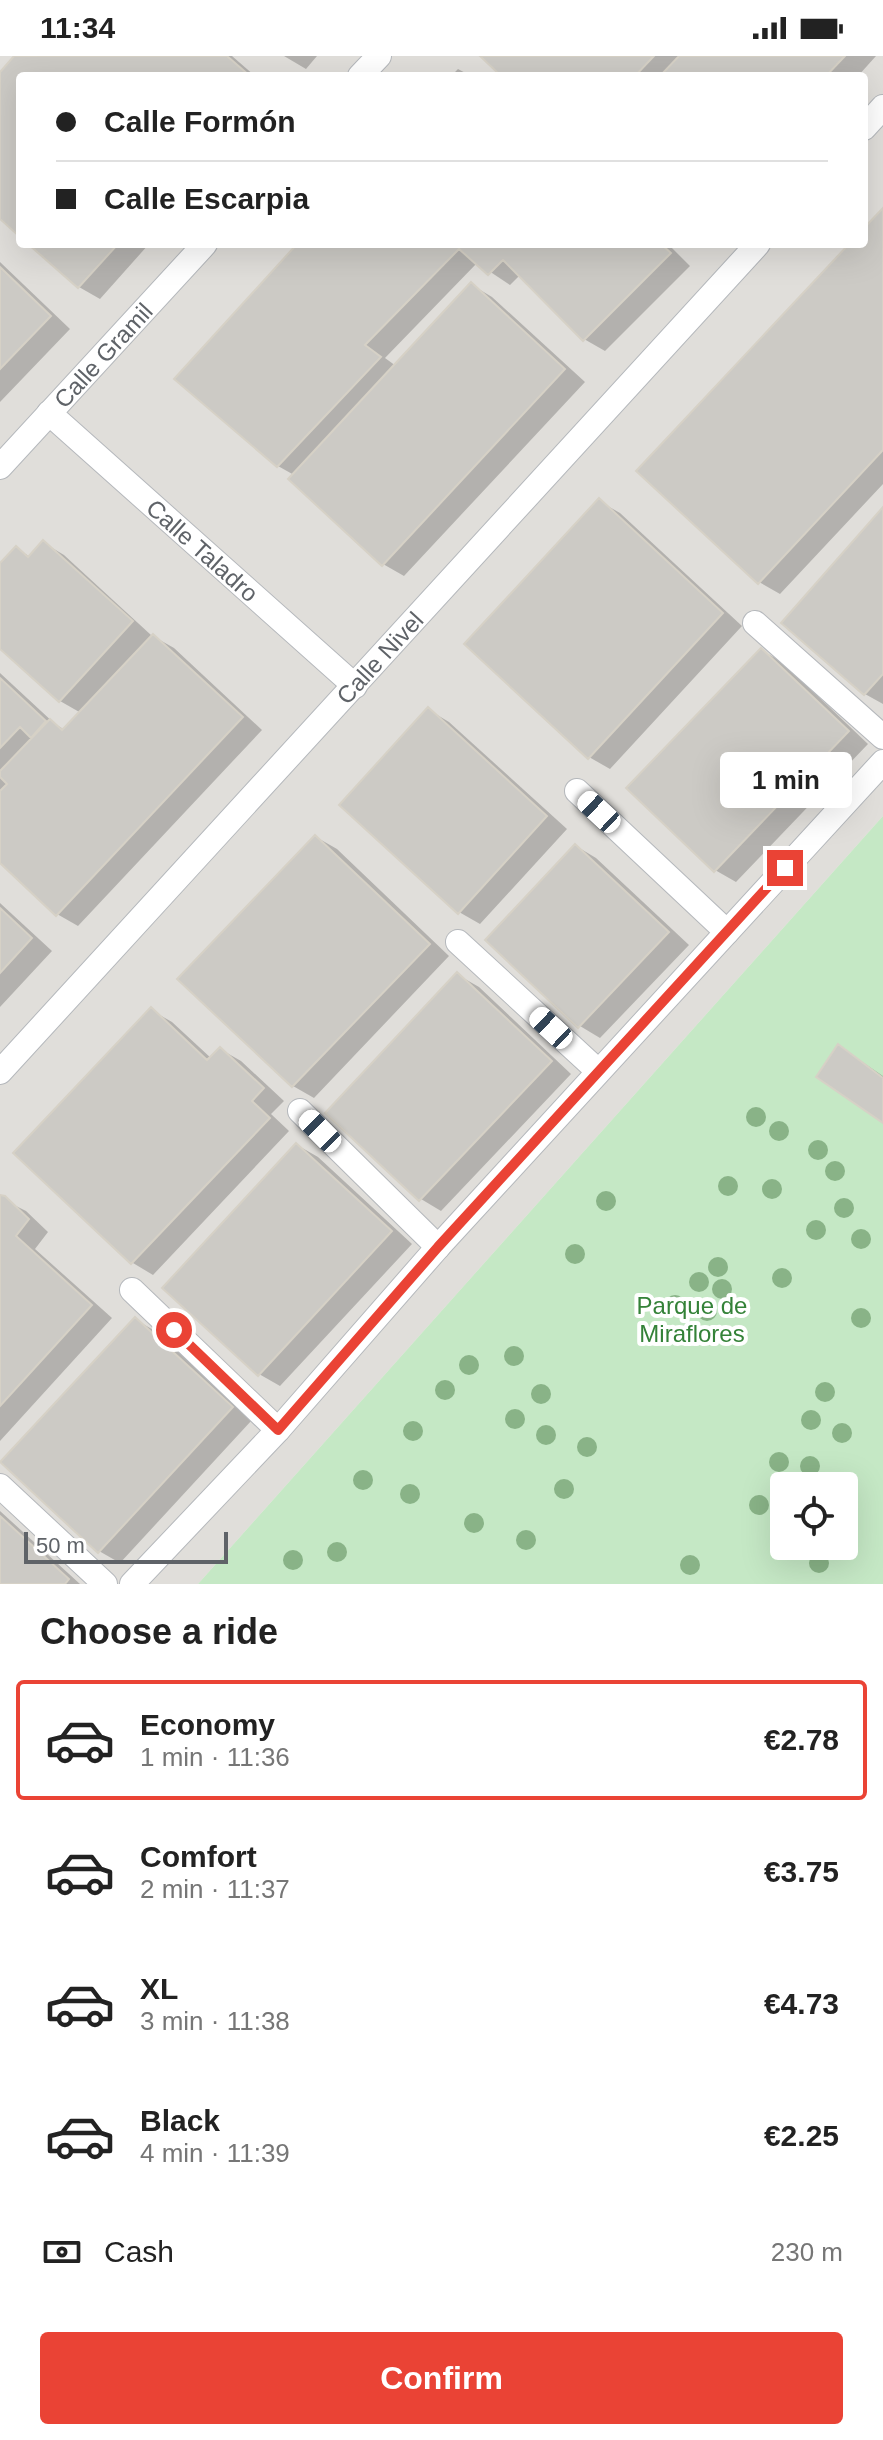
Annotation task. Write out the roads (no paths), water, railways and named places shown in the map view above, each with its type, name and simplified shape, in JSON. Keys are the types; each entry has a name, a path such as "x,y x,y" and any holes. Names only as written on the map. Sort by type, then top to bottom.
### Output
{"street":[{"path":"364,72 379,56"},
{"path":"868,124 883,107"},
{"name":"Calle Gramil","path":"0,467 201,248"},
{"name":"Calle Nivel","path":"0,1072 754,248"},
{"name":"Calle Taladro","path":"49,413 355,686"},
{"path":"755,623 883,737"},
{"path":"132,1584 278,1430 438,1247 883,762"},
{"path":"577,791 727,932"},
{"path":"458,942 598,1071"},
{"path":"300,1111 438,1247"},
{"path":"132,1290 278,1430"},
{"path":"0,1486 105,1584"}],"park label":[{"name":"Parque de Miraflores","path":"692,1319"}]}
